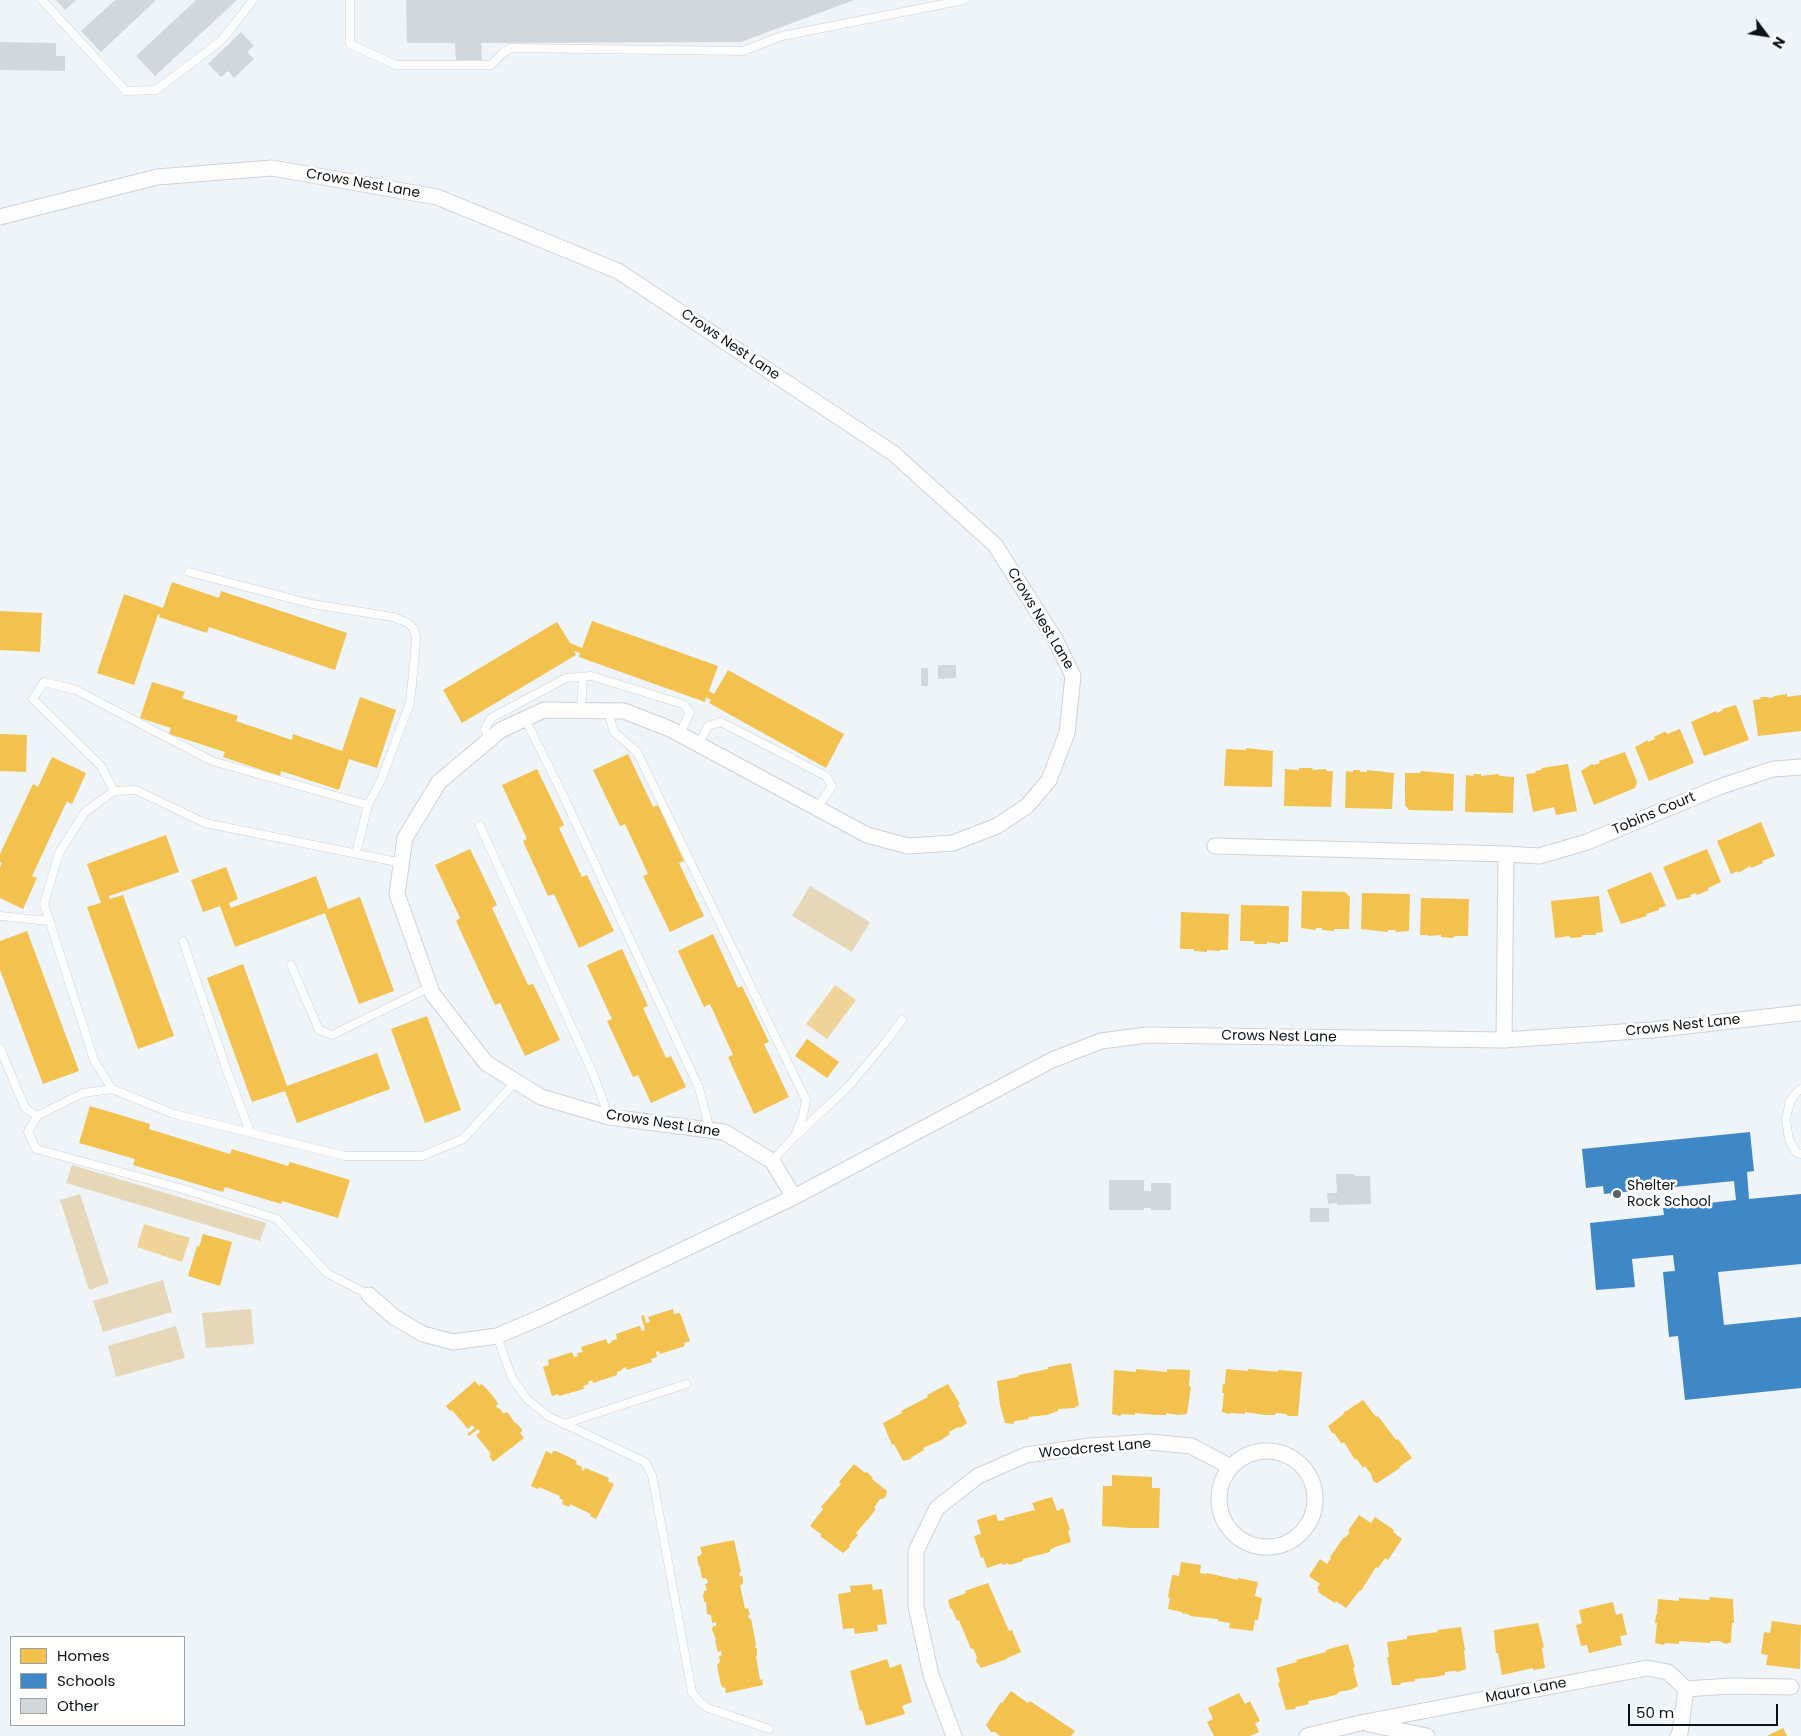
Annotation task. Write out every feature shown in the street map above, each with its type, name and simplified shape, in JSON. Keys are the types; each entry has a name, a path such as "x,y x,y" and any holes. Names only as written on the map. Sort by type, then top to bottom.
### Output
{"street":[{"name":"Crows Nest Lane","path":"0,217 157,177 272,168 438,197 618,271 893,452 995,545 1055,639 1073,676 1067,733 1049,780 1026,806 997,826 952,843 908,846 868,835 670,728 624,711 544,710 501,730 439,782 406,838 397,894 430,987 486,1062 541,1096 608,1117 724,1132 772,1161 794,1197"},
{"name":"Tobins Court","path":"1215,846 1539,856 1587,842 1719,787 1773,769 1801,767"},
{"path":"1504,1040 1506,854"},
{"name":"Crows Nest Lane","path":"369,1294 394,1316 423,1334 453,1342 497,1336 544,1316 794,1197 1052,1060 1101,1041 1147,1036 1504,1040 1652,1030 1801,1013"},
{"name":"Woodcrest Lane","path":"954,1736 931,1675 916,1606 916,1552 938,1508 978,1476 1026,1455 1090,1446 1150,1442 1191,1446 1232,1467"},
{"path":"1268,1451 1284,1454 1301,1465 1310,1479 1314,1492 1314,1508 1310,1520 1300,1533 1293,1539 1278,1546 1266,1547 1250,1544 1236,1536 1225,1523 1219,1506 1222,1480 1232,1467 1242,1458 1258,1452 1268,1451"},
{"name":"Maura Lane","path":"1307,1736 1360,1722 1647,1668 1668,1672 1686,1688"},
{"path":"1678,1736 1686,1688 1731,1686 1791,1687"},
{"name":"Maura Lane","path":"1360,1722 1426,1736"}],"lane":[{"path":"42,0 126,91 156,90 222,40 253,0"},
{"path":"350,0 350,44 396,65 491,65 511,48 743,51 782,36 964,0"},
{"path":"189,572 312,604 393,618 408,623 413,628 416,636 410,704 368,805 356,853"},
{"path":"489,740 485,729 491,718 566,678 591,676 683,704 690,712 680,734"},
{"path":"581,711 583,677"},
{"path":"114,791 101,766 33,698 44,682 76,690 212,761 368,805"},
{"path":"608,711 614,732 637,752 806,1100 803,1116 795,1136"},
{"path":"525,719 562,793 699,1088 710,1130"},
{"path":"699,744 708,726 721,722 826,776 832,786 817,808"},
{"path":"112,1089 94,1060 44,904 59,853 85,812 114,791 136,790 205,822 402,863"},
{"path":"480,826 594,1076 608,1117"},
{"path":"0,916 50,921"},
{"path":"183,941 250,1132"},
{"path":"291,966 319,1030 332,1035 430,987"},
{"path":"772,1161 795,1136 848,1087 902,1020"},
{"path":"0,1048 25,1108 37,1116"},
{"path":"369,1294 326,1274 277,1219 183,1189 36,1149 28,1132 37,1116 83,1094 112,1089 174,1114 345,1156 422,1156 463,1139 516,1082"},
{"path":"1801,1089 1790,1102 1786,1119 1789,1140 1796,1152 1801,1154"},
{"path":"497,1336 512,1378 527,1399 548,1416 645,1462 652,1475 692,1692 708,1708 769,1729"},
{"path":"564,1424 686,1384"}],"shaded area":[{"path":"810,886 870,922 852,952 792,916"},
{"path":"835,985 856,1000 827,1039 806,1024"},
{"path":"72,1165 266,1223 260,1241 66,1183"},
{"path":"80,1194 109,1283 89,1290 60,1200"},
{"path":"144,1224 190,1238 182,1262 137,1247"},
{"path":"163,1280 172,1312 103,1332 93,1301"},
{"path":"251,1309 254,1344 206,1348 202,1313"},
{"path":"176,1326 185,1358 116,1377 108,1346"}],"building: Homes":[{"path":"172,582 219,598 221,591 347,633 335,670 209,627 207,633 159,617 160,615 158,614 134,685 97,673 124,594 163,608"},
{"path":"0,611 42,613 40,652 0,650"},
{"path":"592,621 718,666 709,691 714,694 728,670 844,734 826,768 709,703 711,700 706,697 705,702 579,657 580,653 574,651 576,655 462,723 443,690 557,622 570,643 582,648"},
{"path":"152,682 185,692 182,698 238,716 236,721 292,740 293,734 342,751 360,697 396,710 377,768 349,759 339,790 281,771 280,776 223,757 225,752 169,734 171,728 140,718"},
{"path":"1787,694 1787,697 1801,695 1801,731 1758,736 1753,700 1761,699 1760,697 1768,698"},
{"path":"1736,705 1749,740 1704,756 1691,722"},
{"path":"1680,729 1694,763 1649,781 1635,747 1648,740 1648,742 1655,739 1654,737 1664,732 1667,734"},
{"path":"0,734 27,735 26,772 0,771"},
{"path":"1246,748 1273,751 1272,787 1224,786 1226,749 1246,750"},
{"path":"1625,752 1637,782 1635,788 1594,805 1581,771 1592,764 1600,763 1599,761"},
{"path":"628,754 653,807 658,805 684,861 679,863 704,916 670,932 643,876 648,874 625,824 620,826 593,770"},
{"path":"52,757 86,773 72,804 67,801 32,876 37,878 23,909 0,898 0,867 2,863 0,862 0,854 33,784 38,787"},
{"path":"1568,764 1577,811 1556,815 1554,807 1533,812 1526,774 1536,773 1535,771 1542,768"},
{"path":"1299,768 1333,771 1331,807 1284,806 1285,769 1299,770"},
{"path":"537,769 564,825 559,828 582,877 587,875 614,931 579,948 554,894 548,896 523,841 527,839 502,785"},
{"path":"1353,770 1394,773 1392,809 1345,808 1346,771 1353,772"},
{"path":"1421,771 1454,774 1453,811 1409,810 1405,805 1405,773 1420,773"},
{"path":"1473,774 1481,774 1481,776 1498,774 1500,776 1514,777 1513,813 1465,812 1466,775 1474,776"},
{"path":"1761,822 1775,856 1751,868 1750,866 1738,873 1738,871 1731,874 1717,841"},
{"path":"166,835 179,872 109,896 110,899 123,895 174,1036 138,1049 87,907 101,903 87,864"},
{"path":"470,849 497,905 492,908 528,985 533,984 560,1040 525,1056 500,1003 495,1005 456,921 460,918 435,865"},
{"path":"1707,849 1721,882 1697,895 1696,893 1690,895 1691,897 1677,900 1663,867"},
{"path":"226,867 238,899 229,903 231,908 316,876 328,909 360,897 394,991 359,1004 325,913 235,947 220,906 203,912 191,880"},
{"path":"1651,872 1666,906 1646,914 1647,916 1621,924 1607,890"},
{"path":"1302,891 1345,892 1350,897 1349,929 1334,929 1334,931 1322,930 1322,928 1315,928 1316,930 1301,928"},
{"path":"1362,893 1410,894 1409,931 1395,932 1396,930 1388,930 1388,932 1361,929"},
{"path":"1599,896 1603,932 1595,933 1596,935 1582,935 1582,937 1555,938 1551,901"},
{"path":"1421,898 1469,899 1468,936 1454,936 1453,938 1441,937 1441,935 1420,935"},
{"path":"1241,905 1289,906 1288,942 1280,942 1280,944 1267,942 1267,944 1254,944 1254,941 1240,941"},
{"path":"1181,912 1229,914 1228,950 1207,950 1207,952 1194,951 1194,949 1180,949"},
{"path":"27,931 79,1071 43,1084 0,970 0,941"},
{"path":"713,934 738,988 742,986 769,1042 764,1044 789,1097 754,1114 728,1057 733,1055 710,1004 704,1007 678,951"},
{"path":"622,949 648,1006 643,1008 666,1058 671,1056 686,1087 651,1103 638,1075 633,1077 607,1021 612,1019 587,965"},
{"path":"243,964 287,1086 377,1053 390,1089 297,1123 285,1091 252,1102 207,978"},
{"path":"427,1016 461,1110 425,1123 391,1029"},
{"path":"807,1039 839,1062 827,1078 795,1056"},
{"path":"90,1106 150,1124 149,1129 230,1154 232,1149 288,1166 290,1162 350,1180 338,1218 282,1201 281,1204 225,1187 223,1192 133,1165 135,1159 79,1143"},
{"path":"203,1234 232,1242 220,1286 188,1276 197,1246 199,1247"},
{"path":"673,1309 674,1314 680,1313 690,1341 684,1343 685,1346 660,1354 659,1351 656,1352 657,1357 651,1359 652,1362 627,1370 626,1367 617,1372 617,1375 593,1383 592,1380 588,1382 589,1384 583,1386 584,1389 552,1396 543,1367 549,1365 548,1360 572,1352 574,1357 578,1356 577,1353 583,1352 581,1347 606,1339 608,1344 617,1339 616,1334 639,1326 642,1331 645,1330 641,1316 644,1315 646,1323 650,1322 648,1317"},
{"path":"1071,1363 1079,1405 1074,1408 1058,1409 1058,1411 1047,1415 1028,1417 1029,1419 1015,1421 1013,1424 1005,1423 1000,1405 997,1381 1048,1369 1048,1367"},
{"path":"1136,1369 1167,1372 1167,1369 1190,1370 1189,1386 1191,1387 1187,1414 1166,1413 1166,1415 1156,1415 1135,1413 1135,1415 1122,1414 1120,1416 1112,1414 1114,1370 1136,1372"},
{"path":"1226,1369 1302,1372 1298,1416 1276,1413 1275,1415 1265,1415 1245,1412 1245,1414 1229,1414 1222,1412 1224,1393 1222,1393"},
{"path":"475,1381 479,1386 482,1384 492,1395 498,1404 496,1406 498,1409 504,1414 508,1413 522,1429 520,1433 524,1438 493,1462 489,1456 491,1454 476,1435 480,1432 478,1429 469,1436 467,1434 475,1428 472,1425 468,1429 452,1410 450,1411 446,1406"},
{"path":"948,1384 960,1404 958,1405 967,1423 949,1432 950,1434 941,1440 923,1448 924,1450 911,1459 903,1461 894,1444 892,1445 883,1423"},
{"path":"1363,1400 1396,1440 1398,1439 1412,1458 1377,1483 1373,1481 1371,1474 1365,1466 1363,1468 1356,1458 1355,1460 1344,1442 1342,1444 1328,1426"},
{"path":"546,1451 552,1454 553,1451 556,1451 575,1460 576,1464 582,1467 581,1469 584,1471 585,1468 607,1477 608,1481 614,1484 596,1519 590,1516 591,1514 570,1504 569,1507 562,1504 563,1500 559,1498 560,1496 539,1487 538,1489 531,1486"},
{"path":"854,1464 865,1473 867,1472 872,1479 887,1491 886,1496 880,1499 874,1508 876,1509 856,1533 858,1535 849,1545 850,1547 843,1553 810,1526 823,1509 821,1507 841,1484 839,1482"},
{"path":"1112,1475 1152,1477 1152,1488 1160,1488 1159,1528 1102,1526 1103,1486 1112,1486"},
{"path":"1052,1497 1057,1511 1063,1508 1070,1530 1068,1531 1071,1542 1055,1547 1050,1552 1023,1559 1023,1561 1009,1565 1008,1563 1003,1565 1002,1563 987,1568 983,1557 981,1558 974,1536 981,1534 977,1520 996,1514 998,1521 1005,1520 1004,1518 1035,1510 1032,1503"},
{"path":"1359,1515 1371,1523 1375,1517 1394,1530 1393,1532 1402,1539 1388,1560 1385,1558 1378,1568 1376,1567 1361,1591 1346,1608 1318,1592 1317,1588 1320,1584 1309,1576 1320,1559 1327,1564 1344,1537 1350,1532 1348,1531"},
{"path":"734,1540 741,1572 739,1573 743,1579 743,1584 740,1585 745,1609 748,1608 749,1619 751,1618 755,1648 757,1648 756,1656 760,1680 762,1679 763,1685 726,1693 725,1687 723,1688 721,1685 717,1665 720,1662 719,1656 722,1655 721,1651 718,1652 712,1629 713,1626 716,1626 716,1622 712,1623 711,1615 707,1614 706,1602 704,1602 703,1594 707,1590 705,1584 708,1583 707,1579 702,1578 701,1566 699,1567 697,1557 702,1554 700,1547"},
{"path":"1181,1562 1201,1565 1200,1573 1258,1582 1255,1596 1262,1598 1258,1620 1255,1620 1253,1631 1229,1628 1230,1623 1218,1621 1218,1619 1190,1616 1168,1609 1172,1575 1179,1576"},
{"path":"988,1583 1009,1631 1012,1630 1021,1652 981,1668 976,1661 977,1657 973,1648 971,1649 959,1620 957,1621 950,1608 948,1600 966,1593 965,1591"},
{"path":"872,1584 873,1590 882,1589 887,1624 877,1625 878,1631 855,1634 854,1628 843,1629 838,1594 851,1592 850,1586"},
{"path":"1710,1597 1733,1599 1734,1623 1732,1623 1731,1642 1726,1644 1719,1641 1710,1641 1710,1643 1679,1641 1679,1644 1665,1643 1664,1645 1655,1643 1658,1599 1679,1601 1679,1598 1709,1600"},
{"path":"1613,1602 1616,1615 1622,1613 1627,1635 1620,1636 1622,1645 1589,1653 1587,1645 1581,1646 1576,1625 1582,1623 1579,1610"},
{"path":"1772,1621 1801,1625 1800,1669 1766,1665 1768,1655 1761,1654 1764,1632 1770,1633"},
{"path":"1538,1623 1544,1647 1542,1648 1545,1668 1533,1670 1533,1668 1502,1675 1498,1653 1496,1653 1494,1630"},
{"path":"1461,1627 1466,1669 1458,1672 1445,1672 1445,1675 1435,1677 1415,1679 1415,1681 1401,1683 1400,1685 1392,1685 1387,1657 1389,1657 1387,1642 1407,1639 1407,1636"},
{"path":"1348,1644 1358,1686 1328,1697 1308,1701 1309,1704 1296,1707 1295,1709 1286,1710 1278,1683 1280,1682 1276,1668"},
{"path":"887,1659 890,1668 901,1664 912,1702 902,1706 905,1714 866,1726 862,1710 860,1711 850,1671"},
{"path":"1011,1691 1028,1703 1030,1701 1075,1731 1071,1736 1000,1736 995,1732 991,1732 986,1725 1001,1702"},
{"path":"1239,1693 1245,1704 1250,1701 1260,1721 1255,1723 1259,1732 1250,1736 1214,1736 1207,1722 1213,1719 1208,1708"},
{"path":"1783,1728 1787,1736 1767,1736"}],"building: Schools":[{"path":"1750,1132 1754,1171 1747,1172 1749,1199 1801,1194 1801,1264 1718,1272 1724,1325 1801,1317 1801,1388 1685,1400 1678,1336 1669,1337 1663,1272 1675,1271 1673,1255 1632,1259 1635,1287 1596,1290 1590,1223 1664,1215 1663,1208 1736,1200 1734,1181 1604,1194 1603,1186 1586,1188 1582,1149"}],"building: Other":[{"path":"56,0 76,0 65,10"},
{"path":"115,0 156,0 101,52 81,31"},
{"path":"196,0 237,0 155,76 136,56"},
{"path":"406,0 854,0 741,42 481,43 482,60 456,60 455,43 407,43"},
{"path":"241,32 254,46 247,52 254,59 234,78 228,71 221,77 208,64"},
{"path":"0,42 56,43 56,56 65,56 65,71 0,70"},
{"path":"938,665 956,665 956,678 938,679"},
{"path":"921,668 928,668 928,686 921,686"},
{"path":"1336,1174 1370,1176 1371,1204 1328,1204 1327,1193 1337,1193"},
{"path":"1109,1180 1144,1180 1144,1191 1151,1191 1151,1183 1171,1183 1171,1210 1144,1208 1144,1210 1109,1210"},
{"path":"1310,1208 1329,1208 1329,1222 1310,1222"}],"place":[{"name":"Shelter Rock School","path":"1617,1194"}]}
